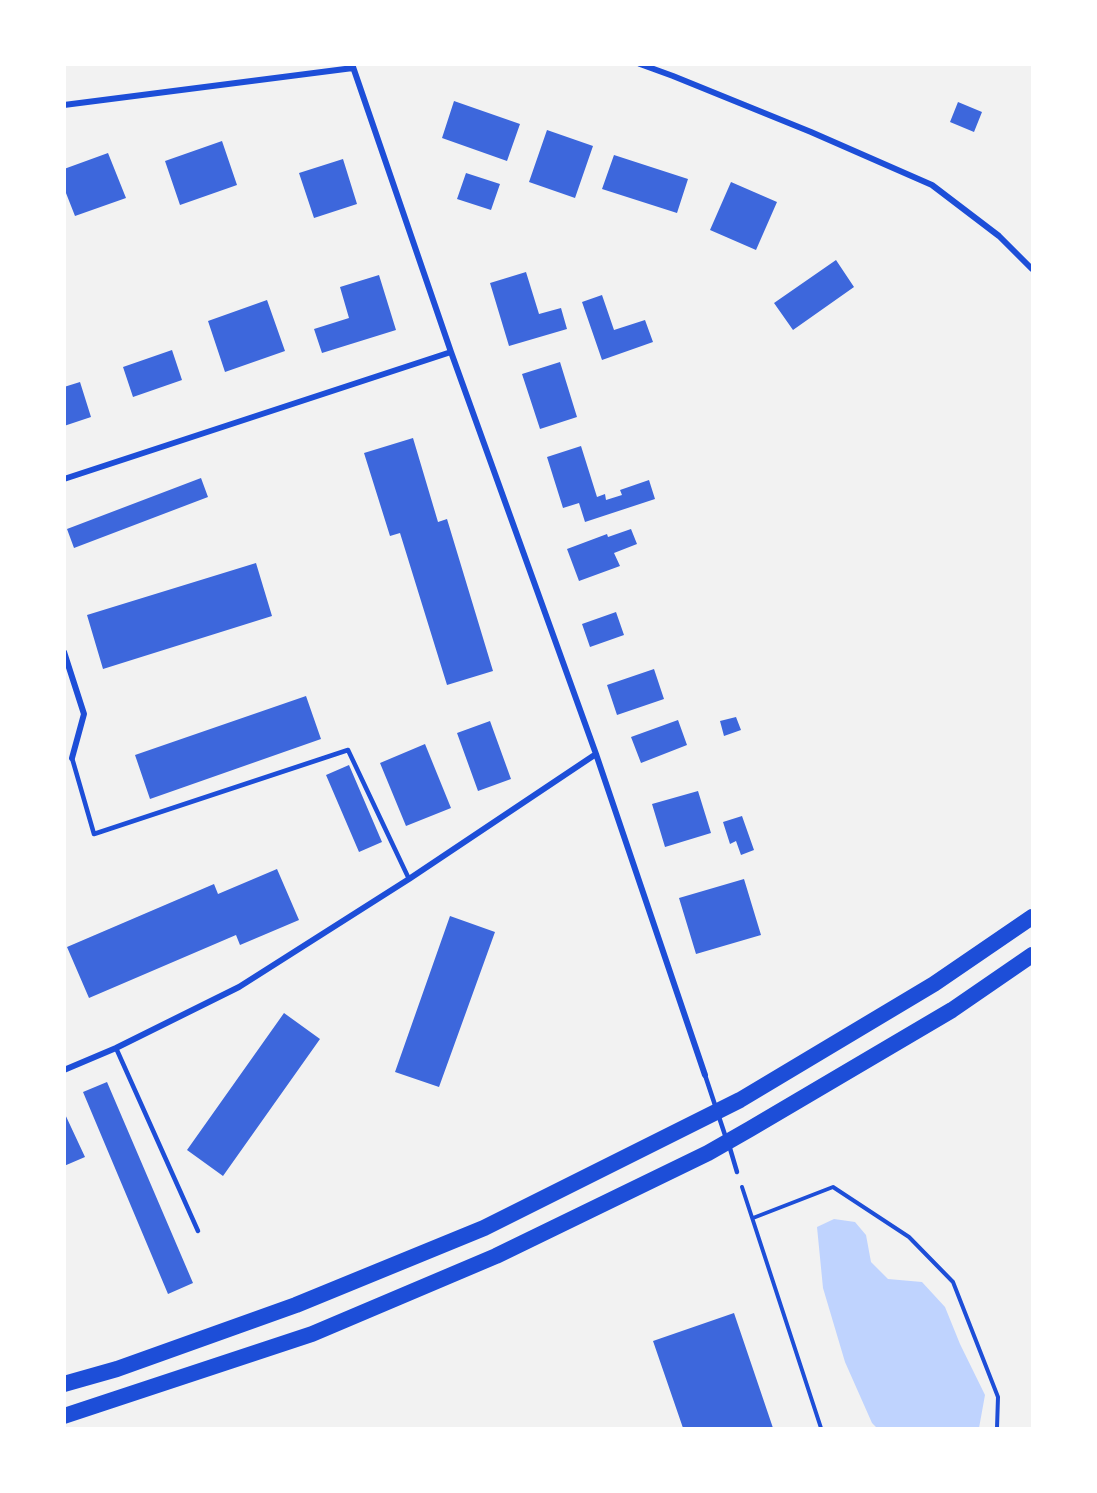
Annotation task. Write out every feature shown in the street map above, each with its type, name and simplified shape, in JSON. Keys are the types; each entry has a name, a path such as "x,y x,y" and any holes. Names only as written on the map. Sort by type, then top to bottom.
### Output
{"highway":[{"path":"64,1384 117,1369 296,1305 484,1228 740,1100 934,984 1032,917"},
{"path":"64,1416 312,1334 495,1256 708,1153 750,1130 952,1010 1032,955"}],"street":[{"path":"640,64 811,132 932,185 999,236 1032,269"},
{"path":"64,105 352,66 451,352 596,754 705,1075"},
{"path":"64,479 451,352"},
{"path":"64,652 84,714 72,758"},
{"path":"64,1070 116,1048 239,987 409,879 596,754"}],"lane":[{"path":"72,758 94,834 348,750 409,879"},
{"path":"116,1048 198,1231"},
{"path":"705,1075 738,1172"}],"path":[{"path":"738,1172 821,1428"},
{"path":"753,1218 833,1187 909,1237 953,1282 998,1397 997,1428"}],"water":[{"path":"834,1219 855,1222 866,1235 871,1262 888,1279 922,1282 945,1307 985,1395 979,1428 877,1428 872,1423 845,1362 823,1288 817,1227"}],"building":[{"path":"454,101 520,124 507,161 442,138"},
{"path":"958,102 982,112 974,132 950,122"},
{"path":"547,130 593,146 575,198 529,182"},
{"path":"222,141 237,185 180,205 165,161"},
{"path":"108,153 126,198 75,216 64,188 64,169"},
{"path":"614,155 688,179 677,213 602,189"},
{"path":"343,159 357,204 314,218 299,173"},
{"path":"466,173 500,184 491,210 457,199"},
{"path":"731,182 777,202 756,250 710,230"},
{"path":"836,260 854,287 793,330 774,303"},
{"path":"526,272 539,314 561,308 567,329 509,346 490,283"},
{"path":"379,275 396,330 322,353 314,329 349,318 340,287"},
{"path":"602,295 614,330 645,320 653,342 602,360 582,302"},
{"path":"267,300 285,351 225,372 208,321"},
{"path":"172,350 182,380 133,397 123,367"},
{"path":"560,362 577,417 540,429 522,374"},
{"path":"80,382 91,417 64,426 64,387"},
{"path":"413,438 438,522 447,519 493,671 447,685 400,533 390,536 364,453"},
{"path":"581,446 597,497 605,494 606,500 622,495 620,490 649,480 655,499 585,522 579,503 563,508 547,457"},
{"path":"201,478 208,497 74,548 67,529"},
{"path":"631,529 637,544 614,553 620,566 579,581 567,549 607,534 608,537"},
{"path":"256,563 272,616 103,669 87,615"},
{"path":"616,612 624,635 590,647 582,624"},
{"path":"654,669 664,699 617,715 607,685"},
{"path":"306,696 321,739 150,799 135,755"},
{"path":"736,717 741,730 724,736 720,721"},
{"path":"678,720 687,745 641,763 631,737"},
{"path":"490,721 511,779 478,791 457,733"},
{"path":"425,744 451,808 406,826 380,763"},
{"path":"349,765 382,842 359,852 326,775"},
{"path":"698,791 711,833 665,847 652,804"},
{"path":"742,816 754,850 741,855 736,841 730,844 723,822"},
{"path":"277,869 299,920 240,945 236,935 89,998 67,947 214,884 218,894"},
{"path":"744,879 761,935 696,954 679,898"},
{"path":"450,916 495,932 439,1087 395,1072"},
{"path":"284,1013 320,1039 223,1176 187,1150"},
{"path":"107,1082 193,1283 168,1294 83,1092"},
{"path":"64,1112 85,1157 64,1166"},
{"path":"734,1313 773,1428 683,1428 653,1341"}]}
